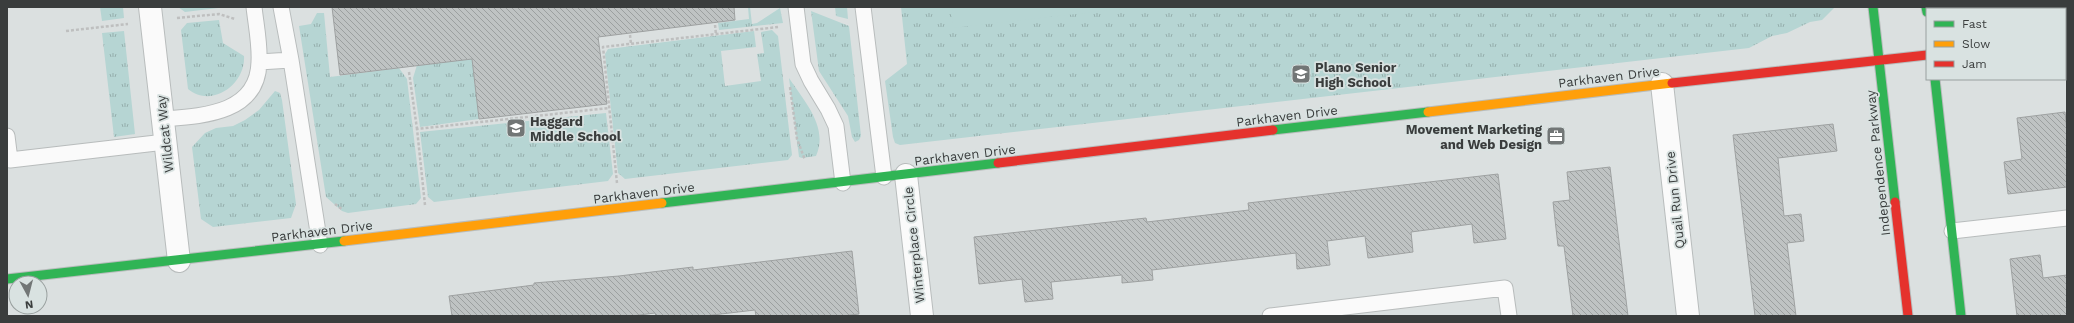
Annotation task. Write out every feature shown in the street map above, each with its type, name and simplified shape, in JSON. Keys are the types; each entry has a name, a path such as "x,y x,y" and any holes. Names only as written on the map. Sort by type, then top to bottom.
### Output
{"street":[{"name":"Wildcat Way","path":"150,7 179,261"},
{"name":"Independence Parkway","path":"1873,7 1908,316"},
{"name":"Parkhaven Drive","path":"7,279 320,245 1662,84 1926,55"},
{"path":"1935,80 1961,316"},
{"name":"Quail Run Drive","path":"1662,84 1688,316"},
{"name":"Winterplace Circle","path":"906,175 922,316"}],"lane":[{"path":"163,119 210,113 234,106 252,90 259,62 254,7"},
{"path":"281,7 291,60 320,245"},
{"path":"796,7 803,64 811,82 828,108 836,126 843,182"},
{"path":"863,7 884,178"},
{"path":"259,62 291,60"},
{"path":"7,136 10,160 165,142"},
{"path":"1952,231 2067,218"},
{"path":"1270,316 1505,288 1509,316"}],"path":[{"path":"177,18 219,14"},
{"path":"66,32 129,24"},
{"path":"715,25 716,35"},
{"path":"617,183 603,47 781,27"},
{"path":"630,35 631,44"},
{"path":"409,72 425,206"},
{"path":"789,80 797,140 805,160"},
{"path":"417,129 609,108"}],"green space":[{"path":"100,7 123,7 124,18 102,21"},
{"path":"178,7 217,7 218,8 185,12"},
{"path":"748,7 750,7 752,24 757,23 780,8 783,23 719,30 718,23 749,19"},
{"path":"835,7 847,7 848,19 836,16"},
{"path":"901,7 1835,7 1822,20 1810,22 1787,33 1772,36 1749,48 900,145 895,143 893,137 885,81 907,64"},
{"path":"951,7 1129,7 1129,8 953,28"},
{"path":"811,11 849,26 861,136 859,140 855,142 852,137 848,116 819,71"},
{"path":"317,13 324,13 330,77 399,68 407,79 421,198 416,204 348,213 342,211 326,197 299,26 311,24"},
{"path":"219,20 223,43 244,56 243,66 239,76 226,90 217,95 207,96 197,94 188,89 181,30 187,23"},
{"path":"772,30 778,36 792,155 788,160 625,179 618,173 605,54 608,49 754,31 756,47 721,51 725,86 761,81 757,54 764,53 761,32"},
{"path":"124,31 135,134 114,137 102,33"},
{"path":"472,59 479,119 420,127 413,78 417,65"},
{"path":"789,78 808,105 817,125 819,145 816,156 799,157"},
{"path":"275,91 280,93 282,100 296,204 291,218 213,227 201,219 192,147 205,133 216,128 233,126 245,120 259,110"},
{"path":"606,113 613,174 608,181 434,202 428,197 420,132"}],"building":[{"path":"332,7 734,7 735,20 598,37 607,104 479,119 472,59 340,75"},
{"path":"2065,112 2067,131 2067,187 2008,194 2004,162 2022,159 2017,118"},
{"path":"1833,124 1837,151 1778,158 1784,216 1801,214 1804,241 1787,243 1796,316 1755,316 1733,135"},
{"path":"1610,167 1628,316 1573,316 1564,246 1558,246 1553,202 1570,200 1567,172"},
{"path":"1498,174 1506,239 1474,243 1472,224 1411,232 1413,252 1368,258 1365,236 1327,241 1330,265 1297,269 1296,253 1152,270 1153,280 1122,283 1122,275 1051,282 1053,299 1025,302 1022,279 979,284 974,237 1146,218 1147,222 1249,210 1248,203"},
{"path":"852,251 859,314 842,316 756,316 755,310 704,316 656,316 655,313 632,316 452,316 449,296 534,285 534,283 619,276 693,267 693,270"},
{"path":"2040,255 2043,278 2067,275 2067,316 2017,316 2010,259"}],"traffic: fast":[{"path":"1873,7 1895,202"},
{"path":"1935,80 1961,316"},
{"path":"1273,130 1428,112"},
{"path":"662,203 998,163"},
{"path":"7,279 344,241"}],"traffic: slow":[{"path":"1428,112 1672,83"},
{"path":"344,241 662,203"}],"traffic: jam":[{"path":"1672,83 1926,55"},
{"path":"998,163 1273,130"},
{"path":"1895,202 1908,316"}],"place":[{"name":"Plano Senior High School","path":"1301,74"},
{"name":"Haggard Middle School","path":"516,128"},
{"name":"Movement Marketing and Web Design","path":"1556,136"}]}
